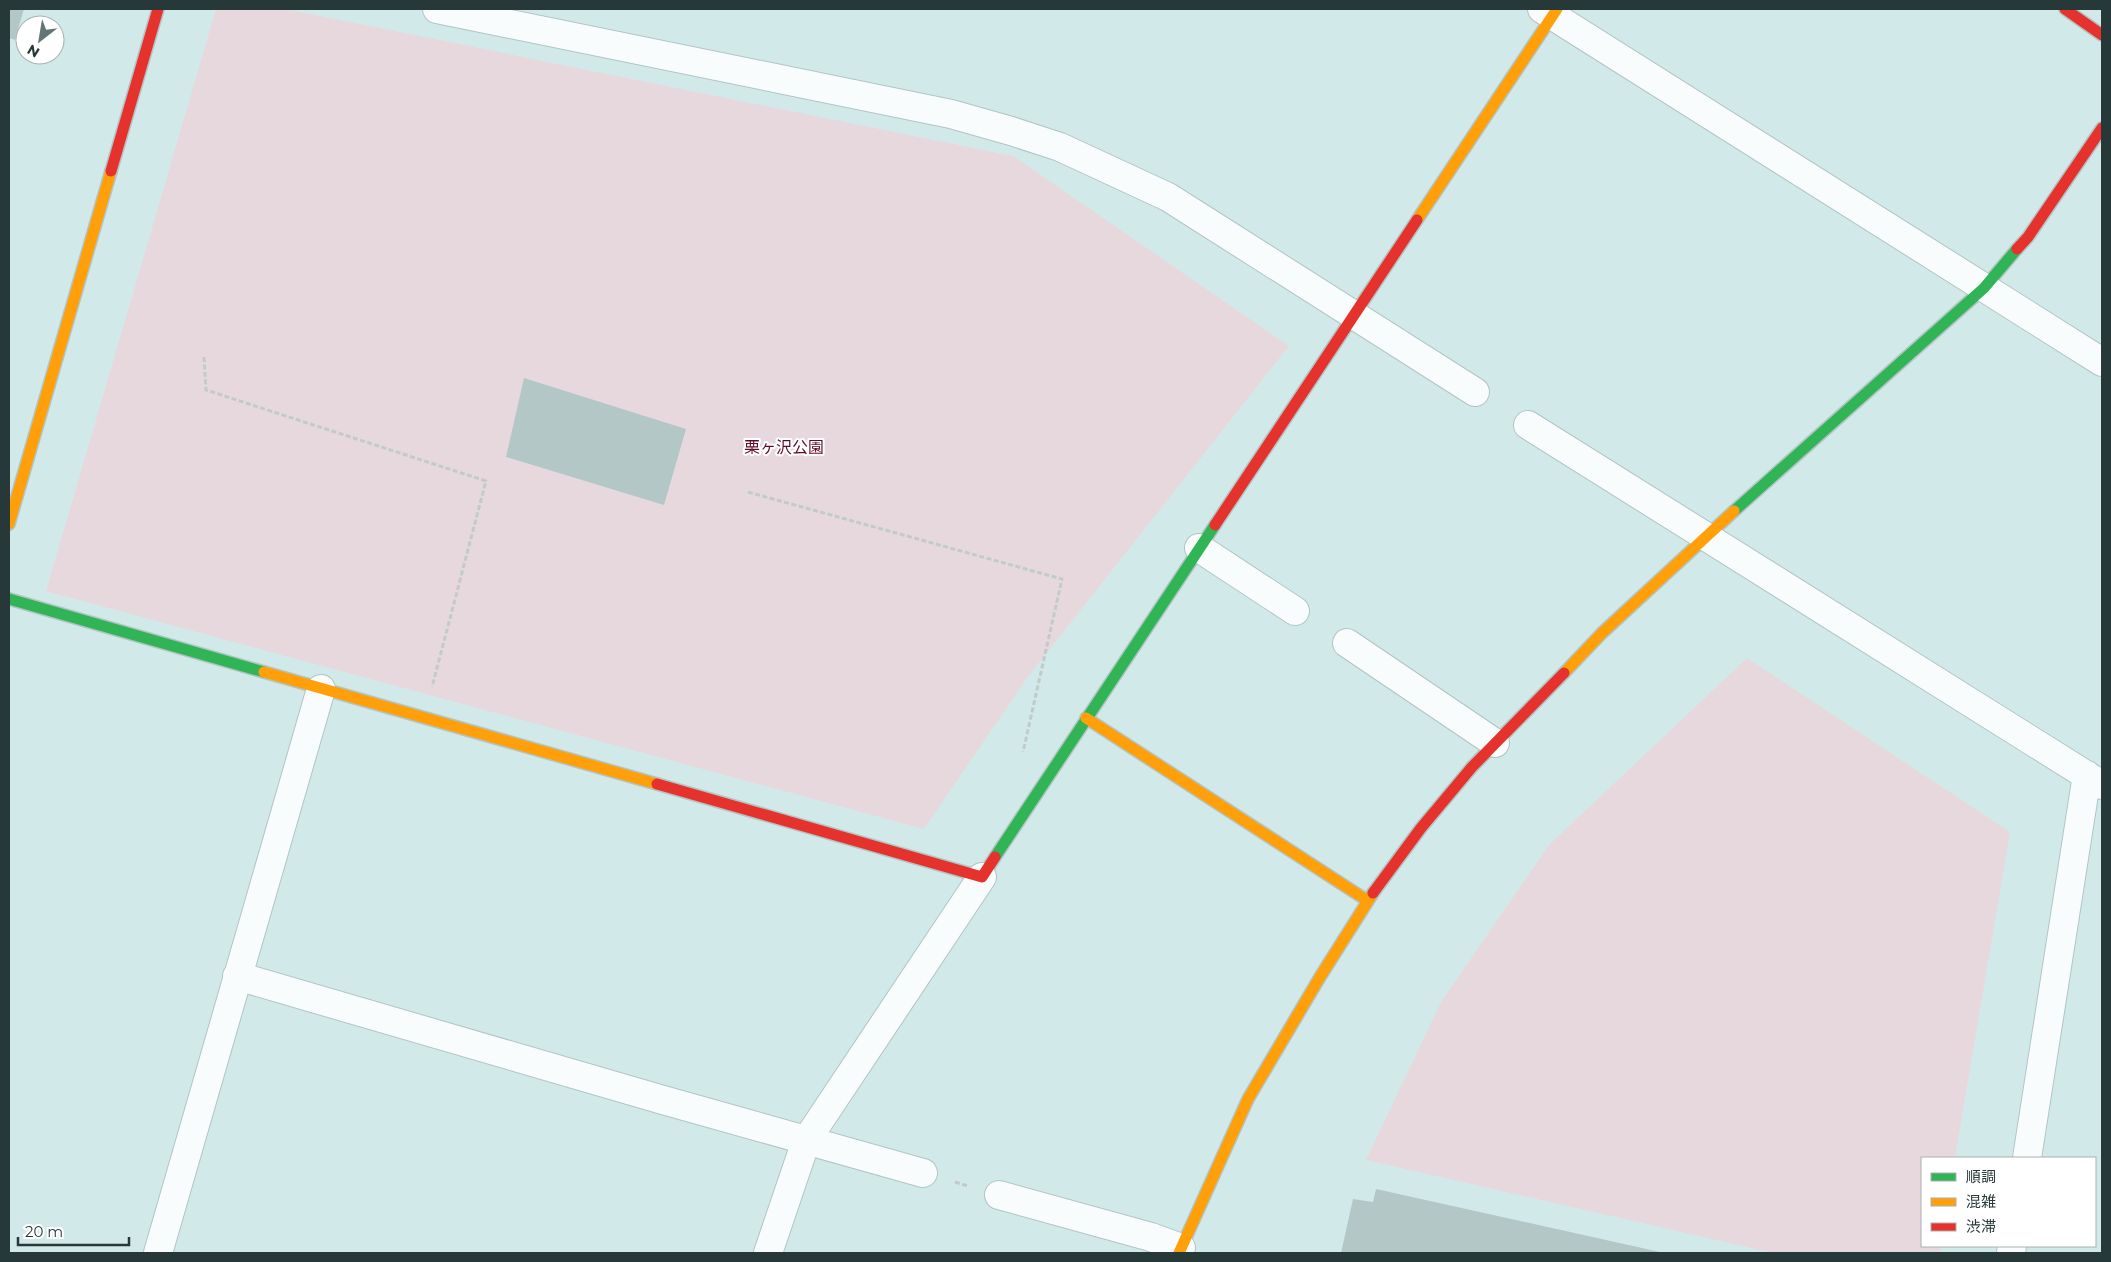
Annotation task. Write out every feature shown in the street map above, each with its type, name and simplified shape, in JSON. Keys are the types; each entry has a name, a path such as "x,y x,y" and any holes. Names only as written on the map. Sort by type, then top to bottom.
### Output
{"street":[{"path":"9,524 17,463 158,9"},
{"path":"437,9 513,16 950,114 1011,130 1060,147 1168,197 1475,392"},
{"path":"2065,9 2102,35"},
{"path":"768,1253 806,1141 1353,316 1550,11 2102,362"},
{"path":"999,1195 1151,1237 1180,1251 1248,1099 1320,977 1368,901 1422,828 1495,743 1602,633 1706,536 1984,288 2028,237 2102,128"},
{"path":"1528,425 2095,780 2027,1157"},
{"path":"1199,548 1295,610"},
{"path":"9,599 982,877"},
{"path":"1347,643 1495,743"},
{"path":"158,1253 321,689"},
{"path":"1086,718 1368,901"},
{"path":"237,976 806,1141 923,1173"}],"path":[{"path":"204,357 206,390 486,481 424,719"},
{"path":"748,492 1062,579 1021,760"},
{"path":"923,1173 999,1195"}],"green space":[{"name":"栗ヶ沢公園","path":"216,9 286,9 1013,156 1289,346 1027,678 924,829 46,591"},
{"path":"1747,658 2010,832 1955,1157 1921,1157 1921,1247 1941,1247 1940,1253 1773,1253 1366,1160 1441,1002 1549,845"}],"building":[{"path":"9,9 24,9 22,15 15,15 15,40 9,38"},
{"path":"524,378 686,429 664,505 506,457"},
{"path":"1376,1189 1660,1253 1341,1253 1353,1199 1373,1202"}],"traffic: fast":[{"path":"1734,511 1984,288 2017,249"},
{"path":"995,857 1215,525"},
{"path":"9,599 264,672"}],"traffic: slow":[{"path":"1417,220 1557,9"},
{"path":"9,524 111,171"},
{"path":"1564,673 1602,633 1734,511"},
{"path":"264,672 657,784"},
{"path":"1086,718 1368,901"},
{"path":"1179,1253 1248,1099 1320,977 1373,893"}],"traffic: jam":[{"path":"111,171 158,9"},
{"path":"2065,9 2102,35"},
{"path":"2017,249 2028,237 2102,128"},
{"path":"1215,525 1417,220"},
{"path":"1373,893 1421,828 1472,767 1564,673"},
{"path":"657,784 982,877 995,857"}]}
